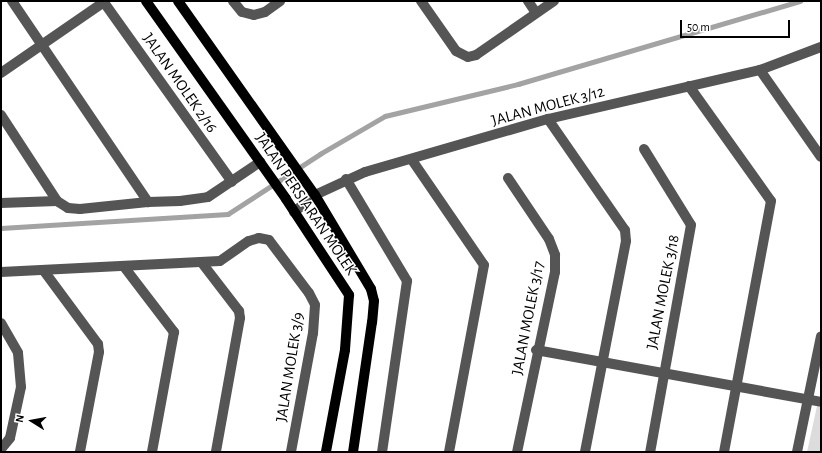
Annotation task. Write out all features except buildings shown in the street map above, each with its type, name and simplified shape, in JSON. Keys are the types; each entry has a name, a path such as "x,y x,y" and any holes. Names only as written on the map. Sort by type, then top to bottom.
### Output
{"main road":[{"name":"JALAN PERSIARAN MOLEK","path":"146,1 286,199 349,295 350,302 345,350 326,452"},
{"name":"JALAN PERSIARAN MOLEK","path":"178,1 315,195 365,276 374,301 353,452"}],"street":[{"path":"12,1 148,202"},
{"path":"233,1 242,12 254,15 265,12 280,1"},
{"path":"421,1 456,51 465,56 476,55 554,1"},
{"path":"528,1 536,13"},
{"path":"1,73 104,2"},
{"name":"JALAN MOLEK 2/16","path":"104,2 232,182"},
{"name":"JALAN MOLEK 3/12","path":"294,212 315,195 346,179 548,119 760,70 821,47"},
{"path":"760,70 821,157"},
{"path":"689,86 771,201 724,452"},
{"path":"1,116 57,201 68,208 80,209 148,202 180,202 208,197 262,166"},
{"path":"548,119 625,230 626,241 585,452"},
{"name":"JALAN MOLEK 3/18","path":"644,149 691,225 663,372 650,452"},
{"path":"412,160 484,265 448,452"},
{"name":"JALAN MOLEK 3/17","path":"508,178 549,238 555,255 555,272 536,350 517,452"},
{"path":"346,179 407,281 382,452"},
{"path":"1,204 57,201"},
{"name":"JALAN MOLEK 3/9","path":"202,263 220,261 249,241 260,238 269,240 309,293 315,305 313,333 291,452"},
{"path":"1,272 124,268 202,263 239,311 240,318 216,452"},
{"path":"124,268 174,332 152,452"},
{"path":"44,271 98,344 99,352 80,452"},
{"path":"1,323 18,353 21,387 10,438 1,449"},
{"path":"798,452 821,336"},
{"path":"536,350 603,360 736,387 821,402"}],"shaded area":[{"path":"817,406 821,406 821,452 807,452"}],"waterway":[{"path":"1,228 228,214 320,154 385,116 518,84 800,1"}]}
